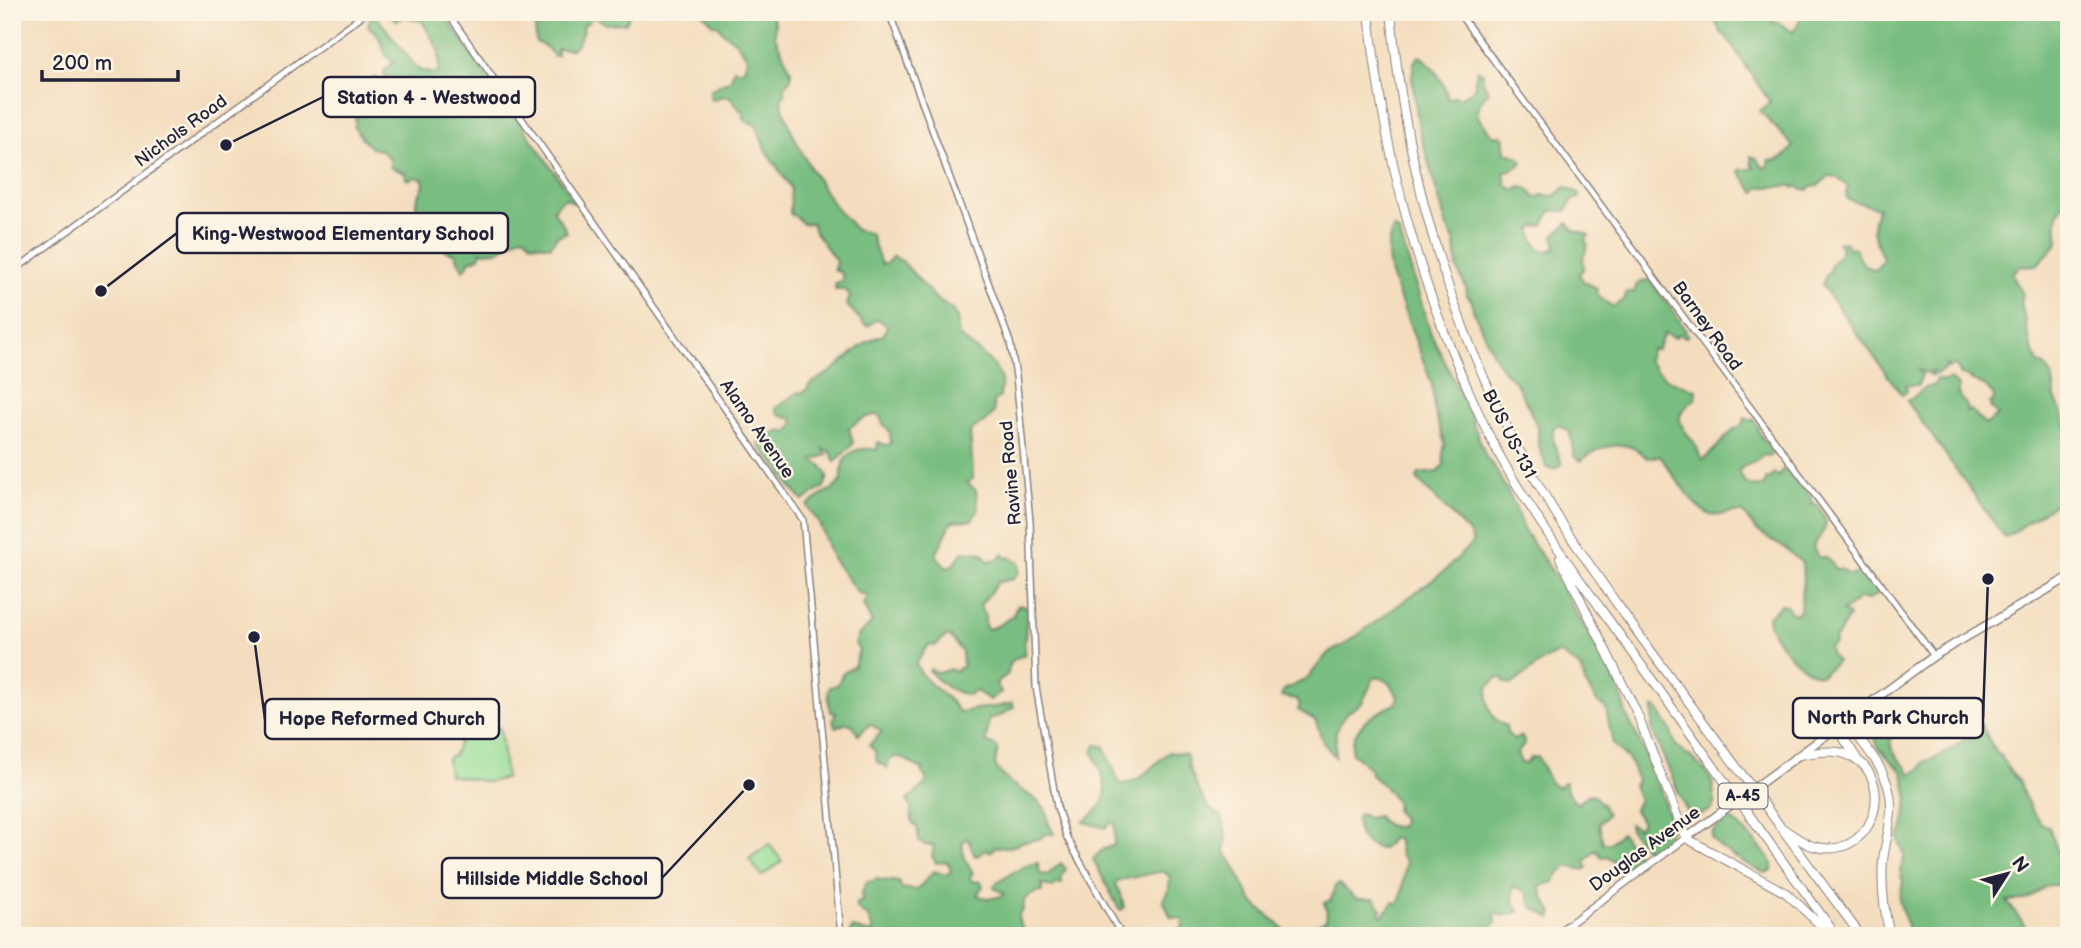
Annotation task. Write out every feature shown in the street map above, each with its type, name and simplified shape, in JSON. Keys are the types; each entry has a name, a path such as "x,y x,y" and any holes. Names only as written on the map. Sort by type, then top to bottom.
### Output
{"highway":[{"name":"BUS US-131","path":"1369,12 1379,91 1400,195 1415,249 1433,303 1475,406 1495,447 1547,534 1834,936"},
{"name":"BUS US-131","path":"1391,12 1398,88 1418,183 1451,296 1495,400 1517,444 1566,528 1861,936"},
{"path":"1547,534 1628,692 1686,838 1786,893 1834,936"},
{"path":"1846,721 1880,768 1889,790 1892,807 1882,874 1884,908 1890,936"},
{"path":"1779,826 1810,846 1836,848 1860,836 1872,819 1876,795 1871,777 1836,728"},
{"path":"1800,755 1830,751 1843,753 1859,761"}],"main road":[{"name":"Douglas Avenue","path":"1553,936 1934,656 2069,578"}],"street":[{"name":"Nichols Road","path":"12,272 367,12"},
{"name":"Alamo Avenue","path":"447,12 803,520 841,936"},
{"name":"Ravine Road","path":"889,12 1010,342 1016,376 1030,521 1035,687 1057,807 1067,838 1122,936"},
{"name":"Barney Road","path":"1458,12 1934,656"}],"green space":[{"path":"387,12 442,12 575,201 574,203 566,198 555,207 555,213 567,232 556,237 551,246 531,243 521,236 498,251 480,252 480,257 469,261 463,270 455,253 446,251 438,239 440,234 435,226 424,214 416,213 416,202 424,185 423,179 415,177 408,180 405,177 407,174 390,167 390,159 381,150 371,148 358,132 354,126 355,118 367,111 364,104 367,96 365,85 375,77 386,84 388,82 383,72 393,62 387,57 378,35 368,26 370,18 376,16 416,67 434,74 439,70 439,50 422,21 407,15 397,21"},
{"path":"525,12 630,12 626,23 606,24 597,18 588,18 589,22 582,26 583,31 577,45 571,49 557,49 557,56 554,56 546,47 536,42 535,24"},
{"path":"702,12 770,12 775,24 775,37 791,71 791,78 781,98 784,111 795,139 819,182 855,230 870,233 881,264 886,264 893,256 902,261 936,299 952,310 957,317 959,336 990,361 999,373 1000,397 993,401 994,412 986,422 972,429 970,433 973,479 967,483 976,490 978,510 972,520 952,521 936,555 946,568 954,564 963,551 982,553 988,561 998,559 1004,554 1006,558 1010,557 1019,562 1019,572 1013,579 998,582 980,606 988,629 1013,616 1016,607 1027,607 1024,655 1010,663 1008,674 996,683 1001,692 990,700 976,691 968,695 951,690 929,671 954,671 963,666 962,652 950,636 935,646 928,645 916,664 924,678 958,711 1012,703 1014,707 989,719 986,742 996,746 998,750 995,763 1007,780 1042,805 1054,834 1046,834 1039,839 1011,847 995,847 990,852 984,850 975,856 968,839 964,840 963,849 973,873 970,876 971,881 981,882 983,886 977,895 989,899 1004,893 994,888 994,885 1026,866 1038,863 1039,871 1043,875 1049,874 1061,863 1066,869 1062,875 1062,884 1055,884 1053,888 1042,884 1042,892 1036,892 1024,900 1019,919 1027,936 849,936 852,928 871,933 873,930 868,917 856,906 863,901 861,895 867,881 873,882 875,879 899,882 901,888 917,890 934,871 945,875 951,872 948,862 936,863 932,856 934,845 925,845 919,841 917,827 912,822 911,807 907,801 926,783 923,768 898,757 889,760 887,768 877,762 875,751 869,745 882,732 870,724 858,735 853,725 848,723 836,727 833,719 836,713 831,712 828,699 830,687 837,685 843,673 854,666 859,650 855,644 859,634 872,623 863,605 867,595 858,593 832,558 819,523 807,506 842,480 843,464 850,454 862,449 877,450 878,442 891,444 890,432 879,415 866,417 849,428 853,444 835,462 831,452 823,449 827,455 813,460 821,465 828,476 824,487 803,501 761,448 759,441 768,439 780,430 785,433 794,424 792,418 778,414 776,408 798,392 802,393 808,389 809,385 833,370 863,345 884,335 887,326 878,319 868,326 865,325 847,305 850,296 846,290 835,290 836,283 842,281 842,273 834,270 836,261 815,232 812,223 803,224 790,214 791,188 765,149 756,125 745,120 743,113 729,96 715,100 710,98 711,90 731,79 734,69 741,71 745,67 747,57 736,42"},
{"path":"1704,12 1773,12 1772,23 1778,22 1793,32 1800,20 1795,12 2069,12 2069,201 2058,215 2058,243 2037,265 2021,266 2013,272 2013,277 2023,294 2021,302 2031,347 2039,364 2045,366 2053,379 2055,398 2069,430 2069,494 2005,538 1907,401 1925,388 1934,386 1937,379 1951,379 1958,386 1958,394 1967,406 1966,412 1971,410 1985,425 1998,415 1989,403 1993,402 1994,396 1986,387 1961,375 1956,366 1948,368 1947,365 1944,370 1932,376 1932,371 1927,373 1918,370 1922,375 1918,385 1906,385 1907,391 1902,395 1822,285 1842,248 1838,243 1845,242 1848,248 1854,247 1861,262 1871,269 1875,270 1883,261 1874,233 1878,208 1848,200 1848,186 1836,177 1829,176 1818,186 1808,190 1790,185 1759,187 1755,193 1739,171 1755,168 1751,164 1751,156 1764,168 1768,167 1769,160 1783,157 1793,146 1760,111 1770,102 1715,21"},
{"path":"1419,56 1437,74 1450,99 1454,96 1459,98 1474,89 1477,70 1483,73 1483,81 1488,91 1477,108 1479,119 1494,136 1501,135 1504,138 1505,152 1519,157 1522,161 1520,165 1504,173 1506,185 1514,190 1521,187 1529,189 1534,197 1538,198 1541,195 1555,196 1566,187 1579,193 1580,198 1572,200 1566,211 1551,211 1544,225 1534,227 1531,231 1539,248 1545,251 1556,248 1554,235 1568,223 1574,230 1589,235 1585,242 1588,244 1583,258 1584,268 1579,274 1584,282 1596,288 1598,296 1613,307 1625,299 1626,292 1634,292 1637,284 1649,279 1675,313 1688,335 1686,337 1678,334 1675,338 1664,333 1657,350 1651,349 1648,360 1664,377 1697,390 1695,399 1682,411 1680,421 1702,459 1734,429 1742,425 1745,418 1751,421 1753,419 1773,453 1770,456 1763,455 1739,470 1745,482 1751,486 1764,485 1767,478 1771,478 1774,473 1778,477 1782,470 1792,471 1813,501 1812,505 1817,505 1825,518 1825,528 1813,548 1818,557 1826,557 1836,569 1851,576 1864,570 1879,589 1879,593 1868,600 1859,598 1842,611 1849,616 1834,638 1835,643 1829,647 1831,656 1837,661 1821,675 1805,668 1788,653 1774,634 1768,616 1781,605 1785,605 1795,614 1800,611 1802,563 1756,530 1743,513 1714,516 1705,512 1660,456 1647,458 1632,447 1605,447 1581,461 1574,456 1570,432 1559,425 1554,427 1553,437 1562,464 1554,469 1547,468 1538,444 1538,428 1516,383 1494,356 1457,268 1455,242 1447,227 1419,129 1412,77 1414,63"},
{"path":"1394,228 1399,232 1431,334 1467,407 1486,457 1495,468 1514,504 1523,529 1560,583 1604,658 1620,691 1626,714 1654,772 1672,825 1663,842 1646,850 1630,829 1629,824 1638,828 1642,823 1634,809 1639,800 1633,785 1637,782 1635,773 1629,760 1613,744 1606,708 1598,703 1578,666 1559,653 1546,659 1511,685 1504,682 1503,678 1497,678 1489,686 1490,709 1492,715 1506,726 1507,733 1514,740 1521,736 1525,744 1517,753 1521,763 1538,757 1550,782 1558,788 1565,782 1568,794 1577,804 1592,794 1603,805 1607,814 1599,824 1603,843 1610,843 1621,833 1640,863 1623,874 1615,862 1607,856 1602,857 1596,850 1585,861 1587,868 1584,870 1568,866 1554,882 1540,886 1553,913 1551,918 1532,907 1526,891 1513,886 1513,900 1519,912 1503,916 1496,913 1496,922 1485,936 1305,936 1304,933 1326,920 1324,903 1331,900 1335,886 1339,884 1356,899 1374,899 1382,909 1382,916 1393,902 1397,904 1401,898 1406,862 1400,854 1397,838 1391,839 1383,849 1376,848 1362,838 1357,823 1357,816 1360,814 1368,818 1378,816 1388,825 1401,826 1402,819 1396,811 1397,803 1371,775 1371,770 1352,753 1352,744 1359,728 1372,716 1396,704 1398,697 1386,680 1374,678 1362,703 1347,713 1336,731 1335,757 1323,742 1315,720 1298,710 1300,704 1296,699 1281,696 1284,690 1307,679 1327,654 1347,643 1446,570 1473,542 1470,534 1417,479 1419,474 1438,472 1444,465 1445,444 1434,409 1432,384 1391,275 1388,245"},
{"path":"1884,706 1891,707 1892,711 1892,750 1911,774 1919,770 1925,761 1939,757 1957,745 1974,731 1974,725 1980,722 1996,753 2020,782 2034,814 2040,822 2049,827 2058,853 2069,865 2069,889 2049,885 2025,900 2007,901 2032,936 1910,936 1899,900 1903,882 1900,871 1905,855 1898,838 1903,829 1908,799 1903,772 1879,749 1874,735 1864,728 1864,723"},
{"path":"1656,707 1676,745 1684,754 1692,757 1712,782 1715,802 1711,810 1694,817 1688,814 1652,730 1653,708"},
{"path":"500,728 506,778 489,782 449,775 447,758 454,755 463,732"},
{"path":"1096,745 1104,746 1120,784 1141,777 1169,752 1186,754 1202,797 1210,809 1222,816 1227,839 1224,850 1235,866 1248,895 1289,936 1177,936 1183,926 1183,919 1171,917 1163,900 1169,889 1170,877 1163,871 1117,881 1115,884 1124,907 1121,910 1093,859 1102,850 1114,845 1115,825 1111,822 1105,828 1083,822 1100,807 1104,799 1102,773 1093,752"},
{"path":"1728,819 1739,826 1758,846 1773,864 1772,870 1766,873 1753,867 1715,842 1711,837 1712,832"},
{"path":"769,844 782,861 762,876 749,859"}],"place":[{"name":"Station 4 - Westwood","path":"226,145"},
{"name":"King-Westwood Elementary School","path":"101,291"},
{"name":"North Park Church","path":"1988,579"},
{"name":"Hope Reformed Church","path":"254,637"},
{"name":"Hillside Middle School","path":"749,785"}]}
